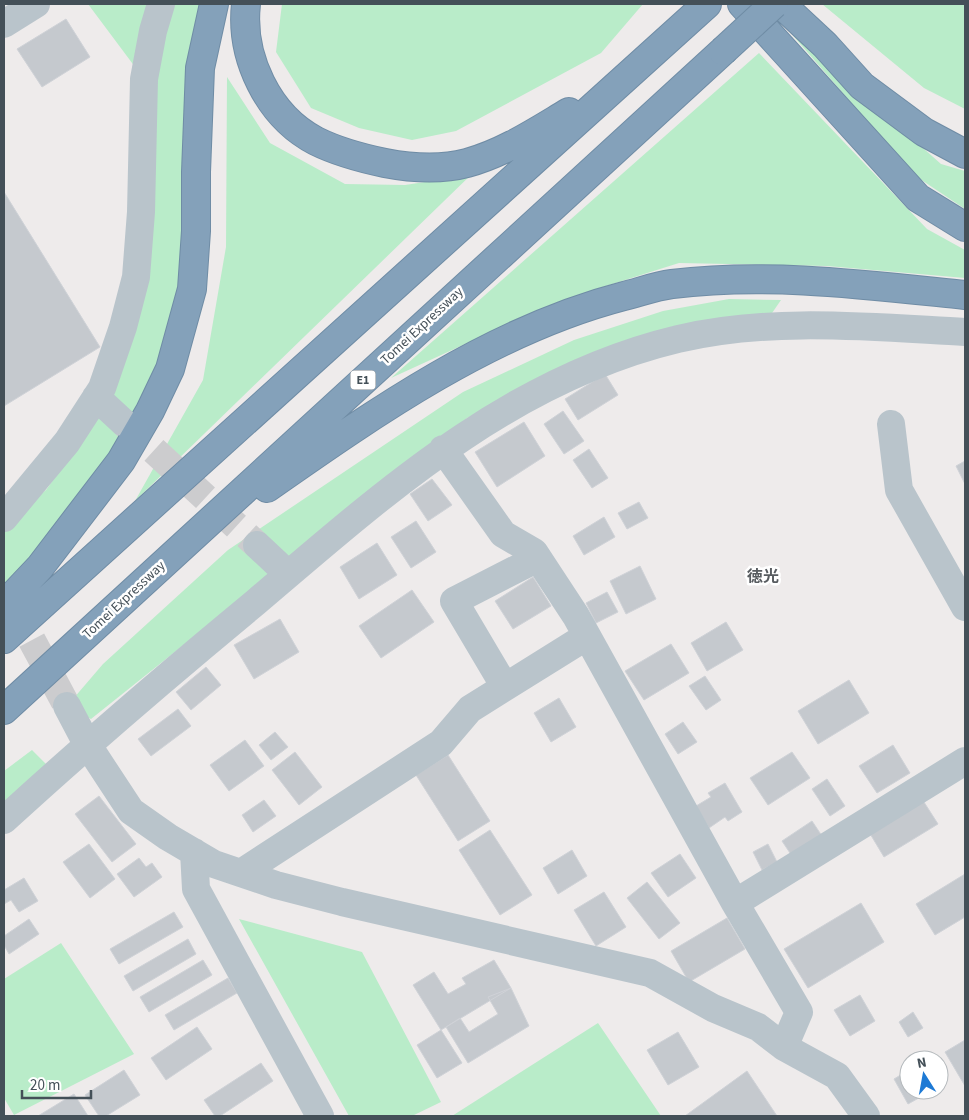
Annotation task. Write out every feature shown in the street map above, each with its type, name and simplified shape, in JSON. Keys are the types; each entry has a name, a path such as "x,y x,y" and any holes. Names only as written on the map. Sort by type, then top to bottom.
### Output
{"highway":[{"path":"4,605 40,567 121,461 150,411 170,369 192,289 196,232 200,68 214,4"},
{"path":"246,4 244,20 251,62 265,92 287,120 316,140 359,158 414,169 467,163 523,140 633,70"},
{"path":"742,4 918,198 965,227"},
{"name":"Tomei Expressway","path":"4,710 774,4"},
{"path":"781,4 825,45 862,86 924,132 965,154"},
{"path":"4,640 698,12"},
{"path":"177,551 366,420 444,372 513,337 585,306 670,284 751,278 851,284 965,295"}],"street":[{"path":"4,24 36,4"},
{"path":"4,518 67,442 96,398 102,388 124,327 136,277 141,212 144,79 153,31 161,4"},
{"path":"4,820 87,744 288,574 443,449 528,396 608,361 679,339 746,328 815,325 965,332"},
{"path":"96,398 122,422"},
{"path":"891,424 898,490 965,607"},
{"path":"443,449 503,534 534,552 587,636 735,903 799,1012 784,1047"},
{"path":"257,545 288,574"},
{"path":"505,687 454,600 538,558"},
{"path":"241,873 441,743 470,709 587,636"},
{"path":"67,706 87,744 131,811 168,837 214,864 276,885 342,902 650,973 713,1008 758,1027 784,1047 837,1076 866,1116"},
{"path":"735,903 965,761"},
{"path":"194,852 196,889 320,1116"}],"green space":[{"path":"88,4 217,4 189,308 147,410 14,594 4,581 4,523 46,490 113,396 144,79"},
{"path":"282,4 643,4 601,53 456,131 412,140 359,128 311,108 276,52"},
{"path":"822,4 965,4 965,109 924,88"},
{"path":"782,23 941,164 965,171 965,209 914,175"},
{"path":"759,53 927,229 965,250 965,278 827,266 679,263 587,292 513,322 391,378"},
{"path":"227,77 270,143 345,184 405,185 451,178 476,170 135,501 203,380 226,247"},
{"path":"729,299 781,300 770,316 641,336 467,418 91,719 67,706 103,664 228,550 463,392 574,340 663,311"},
{"path":"32,750 49,767 4,807 4,771"},
{"path":"239,919 362,952 441,1102 412,1116 349,1116"},
{"path":"61,943 134,1054 14,1115 4,1098 4,979"},
{"path":"598,1023 661,1116 452,1116"}],"building":[{"path":"66,19 90,57 42,87 17,49"},
{"path":"4,192 100,347 4,406"},
{"path":"605,374 618,395 578,420 565,399"},
{"path":"563,411 584,441 564,454 544,424"},
{"path":"524,422 545,456 497,487 475,452"},
{"path":"589,449 608,478 592,488 573,460"},
{"path":"965,461 965,484 956,466"},
{"path":"432,479 452,505 428,521 410,494"},
{"path":"639,502 648,518 627,529 618,513"},
{"path":"604,517 615,537 584,555 573,536"},
{"path":"416,521 436,552 411,568 391,537"},
{"path":"377,543 397,575 359,599 340,567"},
{"path":"640,566 656,599 626,614 610,581"},
{"path":"533,577 551,606 513,629 495,601"},
{"path":"412,590 434,622 381,658 359,626"},
{"path":"607,592 618,612 596,623 586,603"},
{"path":"280,619 299,652 254,679 234,645"},
{"path":"726,622 743,650 707,671 691,643"},
{"path":"671,644 689,673 644,700 625,671"},
{"path":"206,667 221,685 191,710 176,692"},
{"path":"705,676 721,700 706,710 689,686"},
{"path":"849,680 869,713 818,744 798,711"},
{"path":"559,698 576,727 551,742 534,713"},
{"path":"178,709 191,726 151,756 138,739"},
{"path":"683,722 697,742 678,754 665,734"},
{"path":"275,732 288,747 271,760 259,745"},
{"path":"245,740 264,766 229,791 210,765"},
{"path":"893,745 910,773 877,793 859,766"},
{"path":"295,752 322,787 299,805 272,770"},
{"path":"792,752 810,778 768,805 750,778"},
{"path":"448,755 490,821 458,841 416,775"},
{"path":"827,779 845,806 830,816 812,789"},
{"path":"725,783 742,812 728,821 725,817 709,828 696,806 711,797 708,793"},
{"path":"99,796 136,844 112,862 75,814"},
{"path":"922,799 938,824 884,857 869,832"},
{"path":"264,800 276,816 253,832 242,815"},
{"path":"812,821 822,836 792,856 782,841"},
{"path":"490,830 532,895 500,915 459,850"},
{"path":"89,844 115,879 90,898 63,862"},
{"path":"768,844 777,862 762,870 753,852"},
{"path":"572,850 587,876 558,894 543,868"},
{"path":"680,854 696,878 668,897 651,873"},
{"path":"139,858 146,867 152,863 162,877 134,897 117,874"},
{"path":"965,874 965,917 935,935 916,904"},
{"path":"24,878 38,901 19,912 11,900 4,904 4,890"},
{"path":"647,882 680,923 659,939 627,898"},
{"path":"604,892 626,927 596,946 574,910"},
{"path":"861,903 884,942 808,988 784,949"},
{"path":"174,912 183,927 119,964 110,949"},
{"path":"727,918 745,949 689,982 671,951"},
{"path":"29,919 39,934 9,954 4,945 4,936"},
{"path":"188,939 196,954 133,991 124,976"},
{"path":"203,960 212,975 149,1012 140,997"},
{"path":"494,960 511,988 441,1030 413,985 434,972 448,994 466,984 462,978"},
{"path":"228,978 237,993 174,1030 165,1015"},
{"path":"511,988 529,1026 468,1063 446,1027 460,1018 469,1032 498,1014 488,997"},
{"path":"860,995 875,1021 850,1036 834,1010"},
{"path":"913,1012 923,1028 908,1037 899,1022"},
{"path":"197,1027 212,1049 166,1080 151,1058"},
{"path":"441,1030 462,1063 437,1078 417,1045"},
{"path":"678,1032 699,1067 668,1085 647,1050"},
{"path":"965,1040 965,1086 949,1059 948,1050"},
{"path":"261,1063 273,1081 220,1116 215,1116 204,1100"},
{"path":"124,1070 140,1095 106,1116 99,1116 85,1095"},
{"path":"747,1071 777,1116 685,1116"},
{"path":"899,1076 899,1088 894,1079"},
{"path":"74,1094 88,1116 38,1116"},
{"path":"906,1100 915,1100 908,1104"}],"tunnel":[{"path":"123,422 257,545"},
{"path":"12,603 67,706"}],"district":[{"name":"徳光","path":"763,577"}]}
